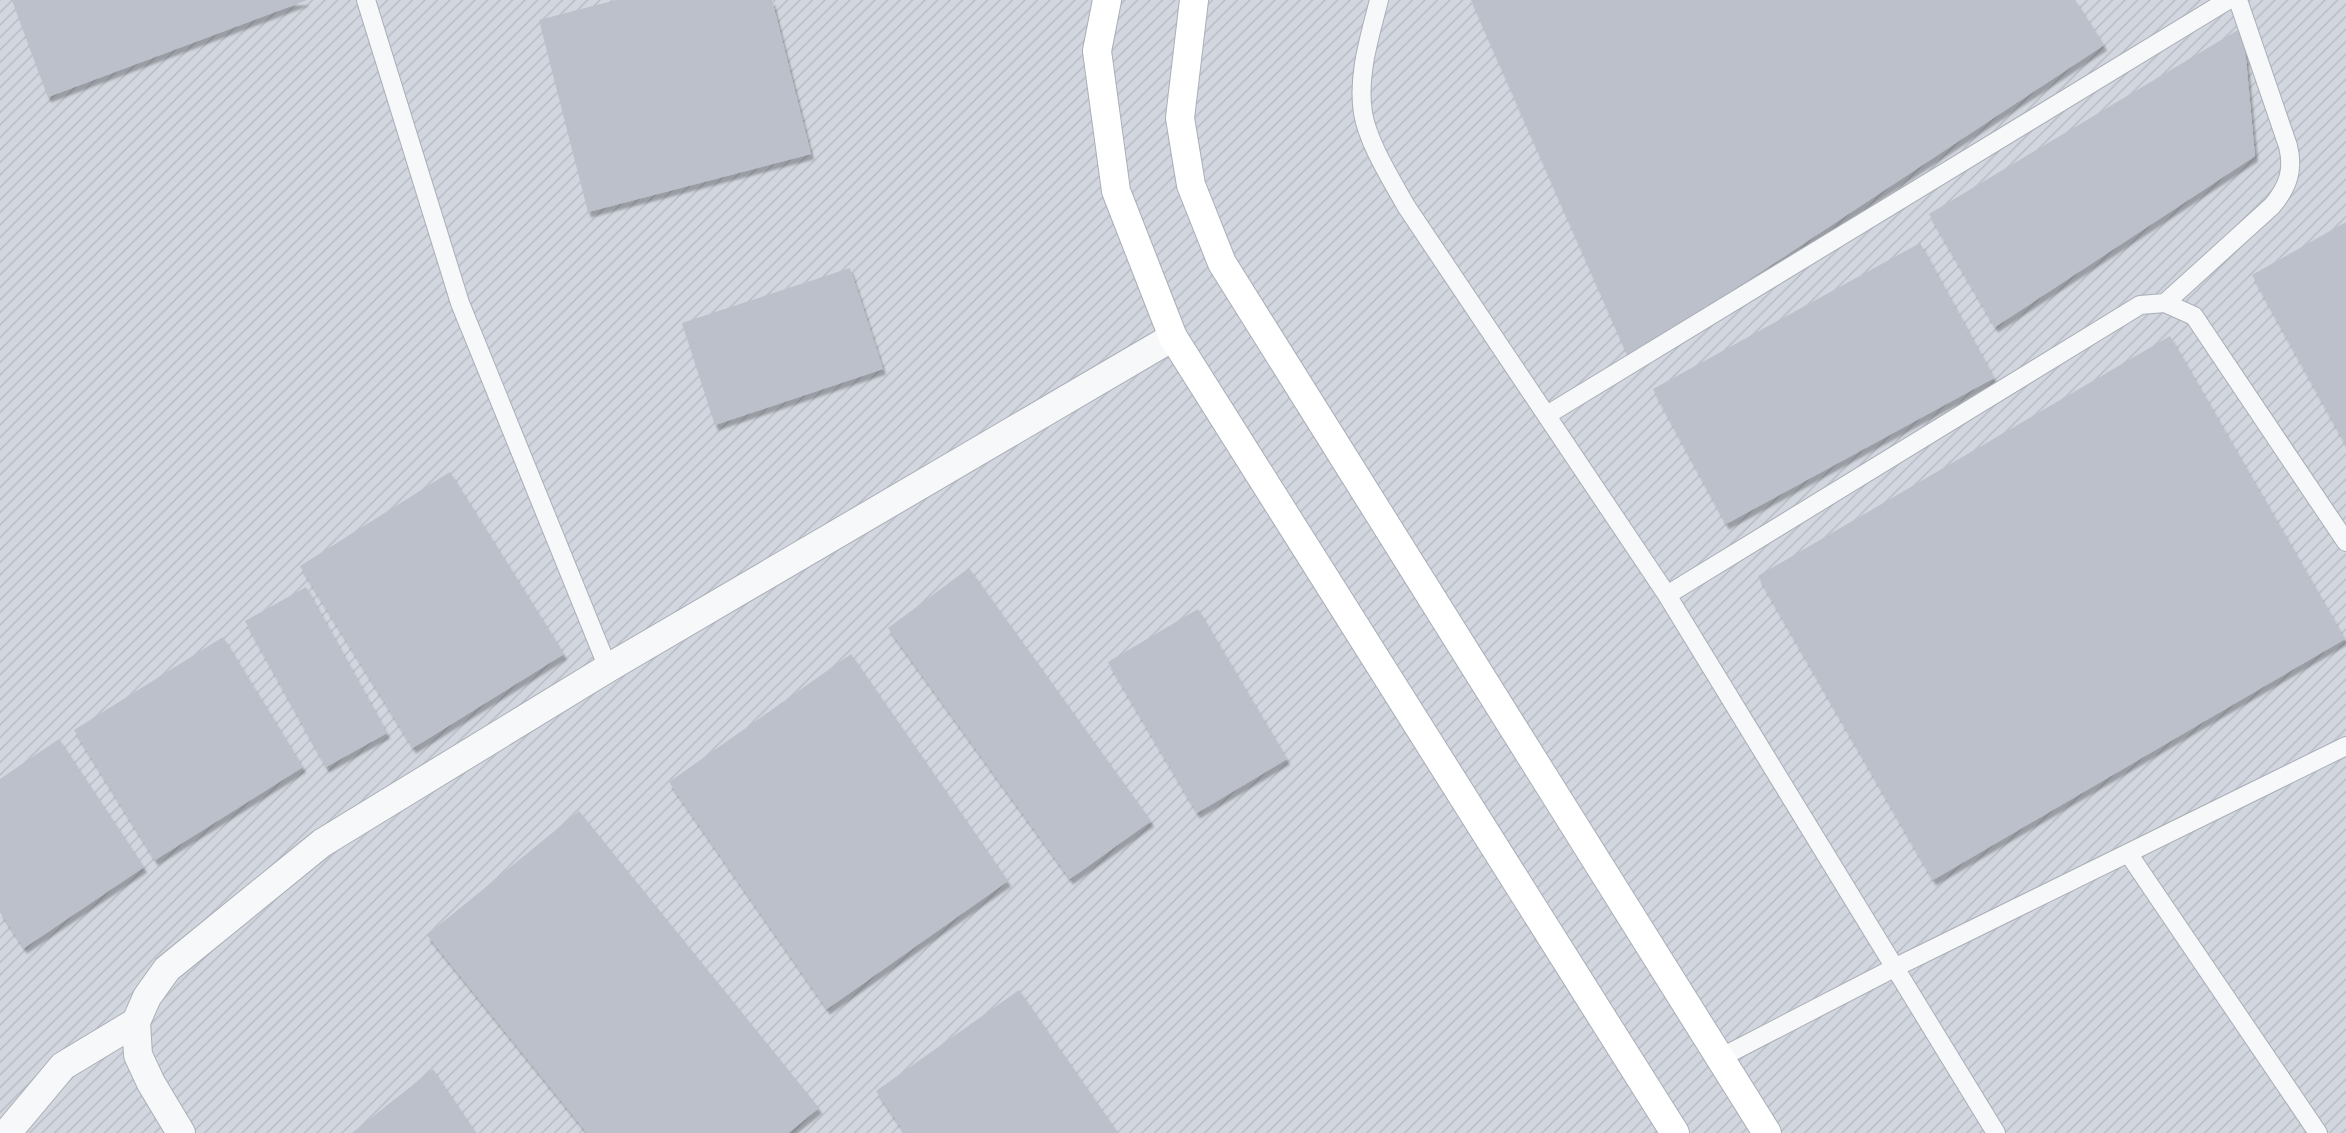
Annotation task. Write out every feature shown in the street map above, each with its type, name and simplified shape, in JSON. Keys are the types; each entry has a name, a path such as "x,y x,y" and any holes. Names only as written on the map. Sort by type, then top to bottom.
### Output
{"main road":[{"path":"1107,0 1097,51 1116,191 1173,337 1675,1133"},
{"path":"1194,0 1180,118 1191,186 1222,263 1767,1133"}],"street":[{"path":"181,1133 151,1084 138,1055 136,1022 147,997 167,969 322,843 608,668 1173,337"},
{"path":"7,1133 63,1066 136,1022"}],"lane":[{"path":"366,0 460,303 608,668"},
{"path":"1379,0 1363,65 1363,113 1378,154 1406,206 1667,595 1996,1133"},
{"path":"1546,415 2228,0"},
{"path":"2165,303 2272,206 2284,191 2289,178 2292,161 2288,146 2238,0"},
{"path":"1667,595 2140,305 2165,303 2194,316 2346,542"},
{"path":"1720,1058 1894,968 2346,746"},
{"path":"2128,853 2315,1132"}],"shaded area":[{"path":"0,0 2346,0 2346,1133 0,1133"}],"building":[{"path":"12,0 307,0 48,97"},
{"path":"616,0 772,0 811,154 588,212 539,20"},
{"path":"1471,0 2075,0 2104,45 1629,359"},
{"path":"2243,27 2255,156 1995,327 1929,214"},
{"path":"2346,222 2346,445 2252,275"},
{"path":"1920,243 1994,378 1726,524 1653,389"},
{"path":"850,268 883,369 715,425 682,323"},
{"path":"2170,336 2345,639 1933,880 1758,576"},
{"path":"450,472 564,654 413,748 300,566"},
{"path":"969,568 1151,821 1070,879 888,628"},
{"path":"306,587 387,733 326,767 245,621"},
{"path":"1198,609 1287,759 1197,813 1108,662"},
{"path":"223,637 303,767 155,860 74,730"},
{"path":"851,654 1008,881 827,1009 669,782"},
{"path":"59,739 144,867 24,948 0,912 0,779"},
{"path":"579,811 819,1108 788,1133 587,1133 427,935"},
{"path":"1019,990 1118,1133 905,1133 876,1091"},
{"path":"433,1069 476,1133 352,1133"}]}
